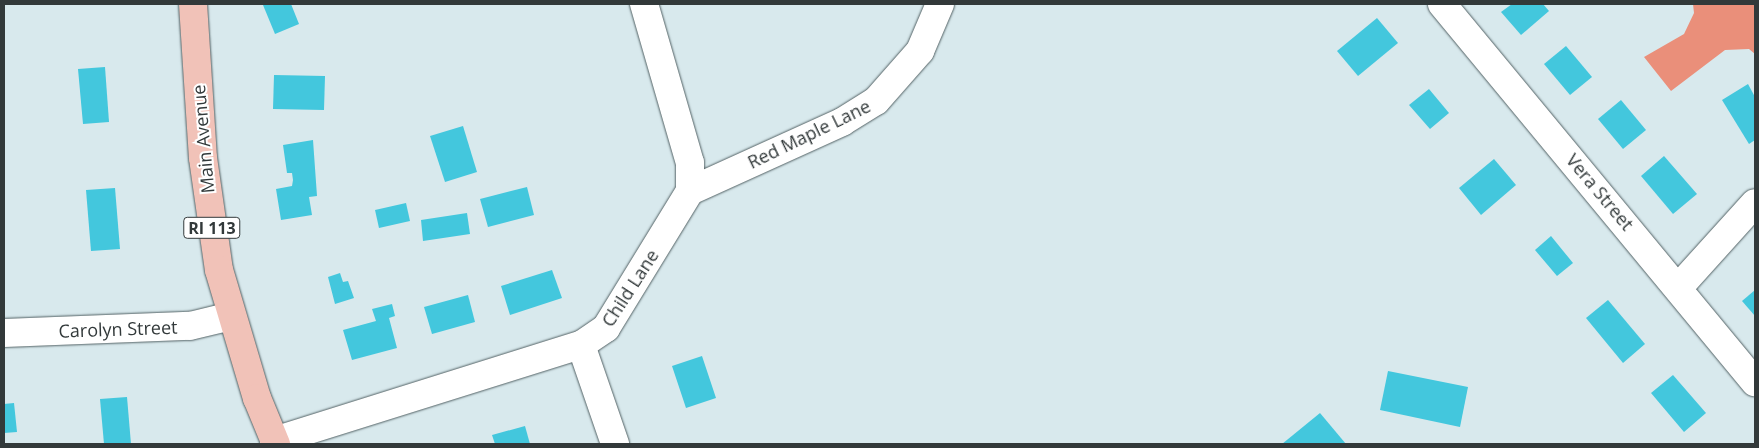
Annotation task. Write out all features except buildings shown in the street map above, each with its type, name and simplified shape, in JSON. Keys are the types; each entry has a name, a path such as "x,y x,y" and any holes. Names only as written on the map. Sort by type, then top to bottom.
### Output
{"main road":[{"name":"Main Avenue","path":"193,4 209,214 231,316 257,398 275,443"}],"street":[{"path":"644,4 690,163 690,191"},
{"name":"Red Maple Lane","path":"690,191 842,122 876,102 920,50 940,4"},
{"name":"Vera Street","path":"1442,4 1679,287 1755,382"},
{"name":"Child Lane","path":"275,443 581,345 606,328 623,305 690,191"},
{"path":"1679,287 1755,203"},
{"name":"Carolyn Street","path":"4,333 190,326 231,316"},
{"path":"581,345 615,444"}],"shaded area":[{"path":"1693,4 1755,4 1755,54 1749,49 1725,50 1671,91 1644,57 1684,34 1694,13"}]}
